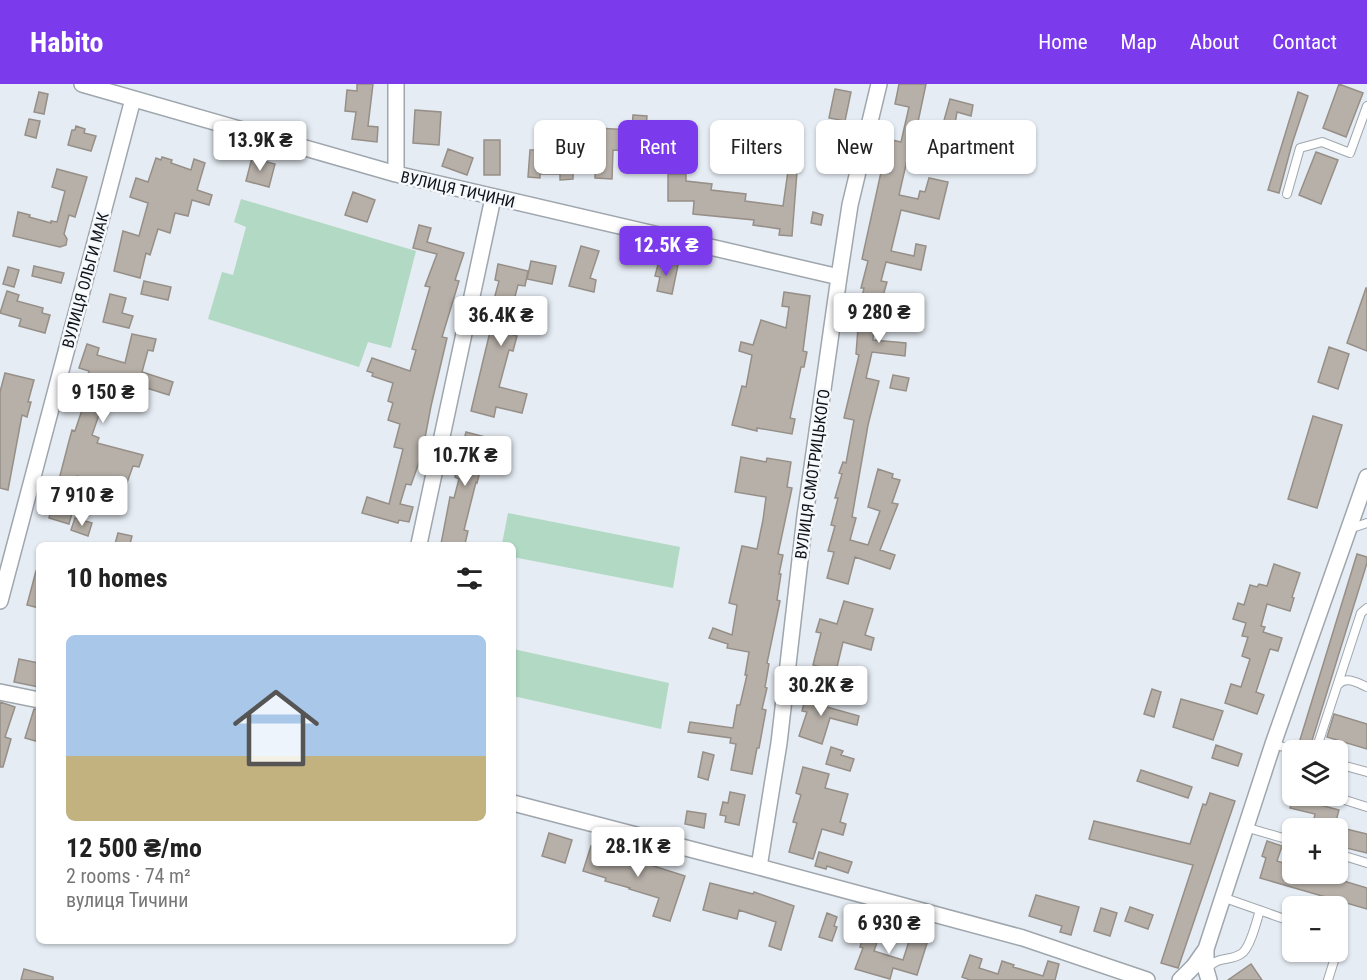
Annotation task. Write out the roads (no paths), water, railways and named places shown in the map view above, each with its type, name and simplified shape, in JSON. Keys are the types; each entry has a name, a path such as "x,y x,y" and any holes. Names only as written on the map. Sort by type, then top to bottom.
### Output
{"street":[{"name":"ВУЛИЦЯ ТИЧИНИ","path":"82,84 396,174 839,277"},
{"path":"396,84 396,174"},
{"name":"ВУЛИЦЯ СМОТРИЦЬКОГО","path":"759,867 779,743 805,516 839,277 850,206 879,84"},
{"name":"ВУЛИЦЯ ОЛЬГИ МАК","path":"0,601 133,99"},
{"path":"419,542 493,198"},
{"path":"1180,980 1206,949 1273,744 1367,477"},
{"path":"0,692 36,699"},
{"path":"516,804 1023,938 1147,980"},
{"path":"1206,949 1208,975"}],"lane":[{"path":"1287,194 1300,148 1322,142 1350,153 1367,106"},
{"path":"1349,529 1367,523"},
{"path":"1319,740 1361,613 1367,608"},
{"path":"1337,686 1345,679 1367,687"},
{"path":"1273,744 1282,747"},
{"path":"1348,767 1367,772"},
{"path":"1348,801 1367,807"},
{"path":"1245,827 1282,838"},
{"path":"1348,857 1367,862"},
{"path":"1222,897 1282,917"},
{"path":"1208,975 1213,962 1241,954 1246,949 1260,910"},
{"path":"1328,980 1334,962"}]}
